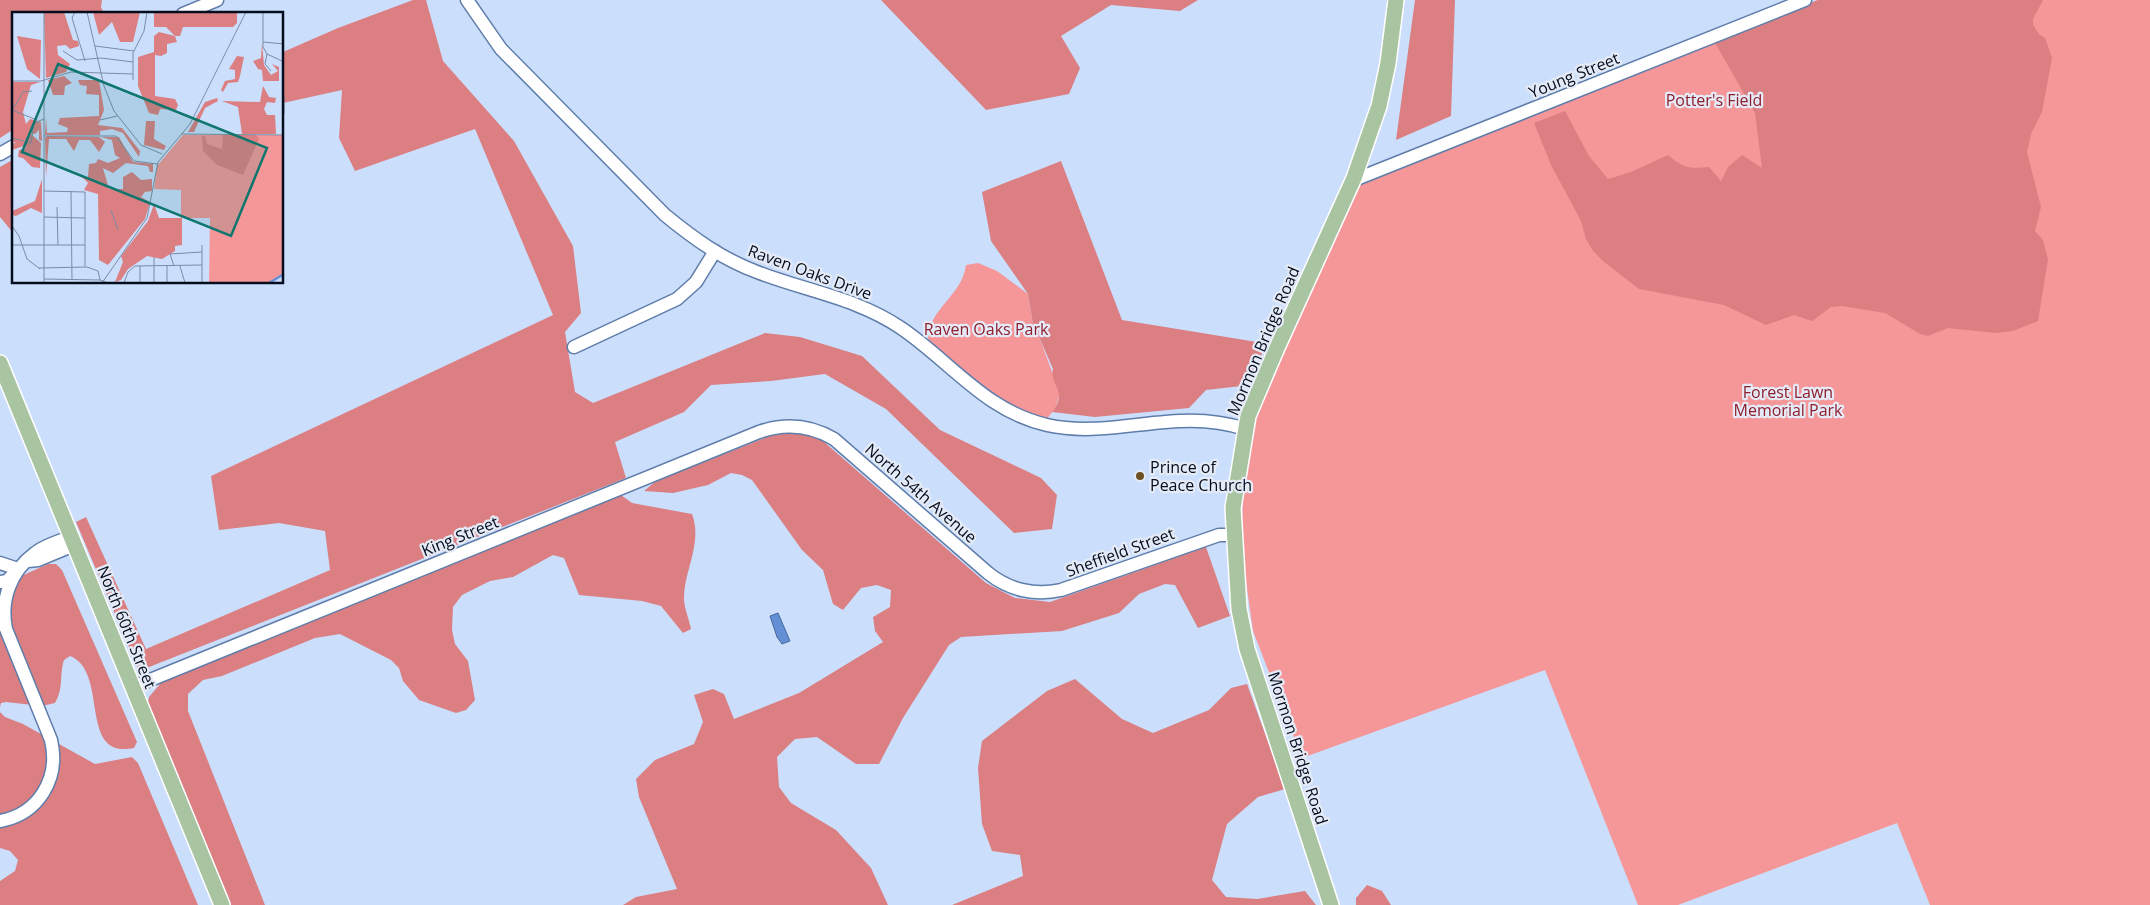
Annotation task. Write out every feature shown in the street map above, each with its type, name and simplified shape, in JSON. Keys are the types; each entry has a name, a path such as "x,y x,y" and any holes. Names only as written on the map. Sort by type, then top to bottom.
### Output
{"main road":[{"name":"Mormon Bridge Road","path":"1331,905 1247,649 1239,609 1233,508 1248,416 1354,180 1379,106 1388,63 1396,0"},
{"name":"North 60th Street","path":"0,363 222,905"}],"street":[{"path":"188,12 217,0"},
{"name":"Raven Oaks Drive","path":"467,0 485,30 514,63 664,214 714,251 757,272 838,296 879,315 929,349 975,390 1031,421 1061,427 1084,428 1193,419 1245,429"},
{"name":"Young Street","path":"1354,180 1805,0"},
{"path":"0,154 12,147"},
{"path":"574,347 677,299 696,282 714,251"},
{"name":"King Street","path":"133,687 759,432 784,426 802,427"},
{"name":"North 54th Avenue","path":"802,427 834,440 988,573 1016,589"},
{"name":"Sheffield Street","path":"1016,589 1042,593 1061,590 1219,535 1234,535"},
{"path":"0,563 22,565 38,560 73,541"},
{"path":"0,582 7,581 22,565"},
{"path":"0,821 20,815 38,800 51,780 54,765 51,740 5,624 5,596 22,565"}],"green space":[{"name":"Forest Lawn Memorial Park","path":"1818,0 2150,0 2150,905 1930,905 1897,823 1678,905 1638,905 1545,670 1302,758 1253,631 1241,546 1244,476 1261,399 1360,182"},
{"name":"Raven Oaks Park","path":"978,263 997,271 1028,294 1034,330 1037,331 1060,393 1056,407 1047,419 1013,405 982,386 954,364 928,339 934,319 959,285 966,265"}],"shaded area":[{"path":"0,0 102,0 101,7 103,12 12,12 12,130 0,138"},
{"path":"413,0 426,0 443,61 514,141 573,246 581,313 565,332 575,392 593,403 765,333 800,337 862,356 940,430 1041,478 1057,495 1052,529 1014,533 886,409 825,374 771,381 711,385 684,412 615,442 626,478 139,671 76,522 86,517 146,649 330,570 325,531 279,523 219,530 211,476 553,315 475,129 355,171 339,138 342,90 284,103 284,52 338,28"},
{"path":"881,0 1198,0 1180,11 1111,5 1061,36 1080,68 1069,94 986,110"},
{"path":"1415,0 1455,0 1451,116 1396,140"},
{"path":"1818,0 2043,0 2033,19 2033,25 2039,34 2045,38 2052,58 2042,112 2031,134 2027,152 2041,207 2035,231 2043,240 2048,259 2038,321 2013,331 1996,333 1948,328 1928,336 1920,334 1885,313 1842,306 1831,307 1812,321 1794,315 1766,325 1724,305 1639,289 1593,251 1586,239 1581,221 1552,167 1534,123 1565,111 1589,156 1608,179 1631,172 1668,155 1687,167 1709,167 1721,181 1728,167 1742,155 1762,168 1755,113 1714,41"},
{"path":"12,160 12,232 0,217 0,167"},
{"path":"1061,161 1122,320 1257,342 1264,348 1250,385 1206,390 1189,408 1095,417 1052,412 1059,399 1053,369 1037,332 1034,330 1028,294 991,241 982,192"},
{"path":"801,432 823,441 986,583 1015,598 1050,602 1206,547 1230,616 1198,628 1175,585 1165,584 1139,594 1119,613 1062,631 961,637 949,645 903,718 879,764 856,764 817,737 795,739 777,757 779,787 791,803 836,830 871,868 888,905 623,905 636,897 677,889 639,797 636,779 655,760 694,744 703,722 694,695 713,689 724,694 734,719 799,693 883,642 875,631 873,617 890,607 891,590 877,585 861,588 843,610 833,604 823,570 802,550 752,480 742,475 731,473 708,485 673,493 644,491 656,481 772,435"},
{"path":"621,495 632,503 692,514 695,525 694,546 684,598 691,629 683,633 661,606 642,601 579,595 564,558 553,555 513,577 490,581 462,595 453,607 452,630 455,644 468,661 475,700 466,710 456,713 419,700 403,681 399,668 391,660 340,634 315,638 222,676 203,680 188,694 188,711 265,905 230,905 148,702 149,697 165,678"},
{"path":"48,564 56,564 62,570 137,742 134,748 117,748 106,741 99,728 89,679 82,665 70,656 64,660 60,692 55,703 42,706 6,702 1,703 0,707 0,589 19,577"},
{"path":"1075,679 1122,719 1153,733 1209,710 1231,688 1247,684 1285,789 1258,797 1227,824 1212,880 1226,897 1257,899 1305,891 1316,905 952,905 1023,876 1020,855 992,851 982,824 978,768 982,741 1047,691"},
{"path":"0,712 5,717 23,724 95,764 132,757 138,763 198,905 0,905 0,881 15,871 18,860 10,851 0,848"},
{"path":"1367,885 1382,891 1391,905 1356,905 1356,898"}],"water":[{"path":"778,613 790,641 782,644 777,637 770,616"}],"place":[{"name":"Prince of Peace Church","path":"1140,476"}],"park label":[{"name":"Potter's Field","path":"1714,100"}]}
